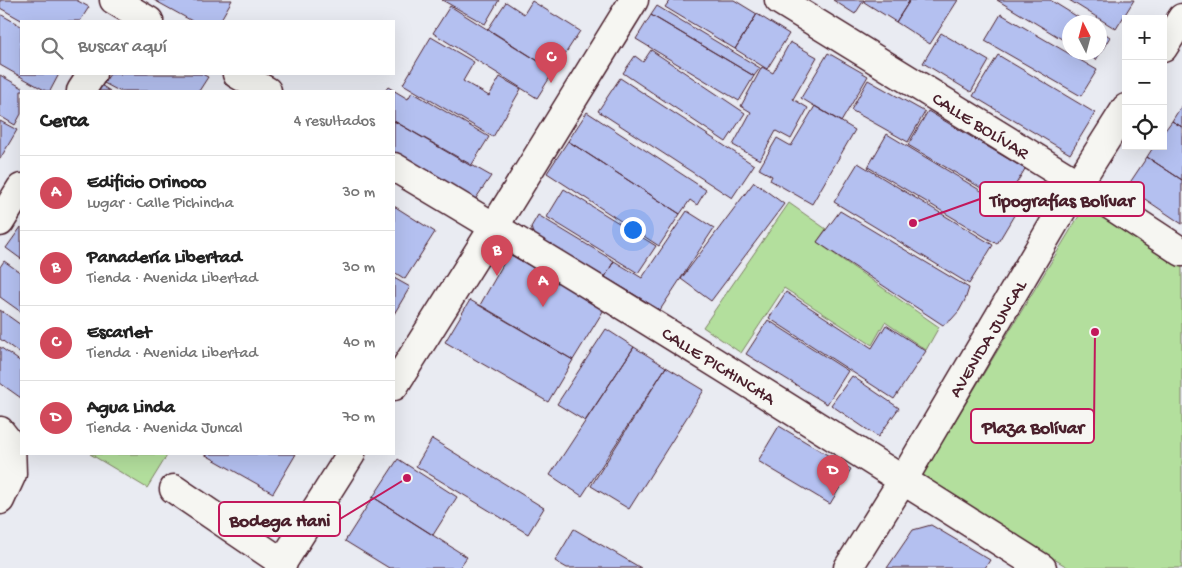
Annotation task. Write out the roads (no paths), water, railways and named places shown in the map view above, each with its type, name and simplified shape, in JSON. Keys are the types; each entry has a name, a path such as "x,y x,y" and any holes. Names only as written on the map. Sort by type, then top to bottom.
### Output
{"street":[{"path":"395,384 634,0"},
{"name":"CALLE BOLÍVAR","path":"779,0 1078,184 1182,252"},
{"path":"1167,42 1182,18"},
{"path":"82,90 91,75"},
{"path":"239,75 265,90"},
{"name":"AVENIDA JUNCAL","path":"848,568 903,480 1078,184 1122,114"},
{"name":"CALLE PICHINCHA","path":"395,168 903,480 1042,568"},
{"path":"0,222 20,190"},
{"path":"0,431 11,445 12,474 0,500"},
{"path":"174,489 281,565 350,455"}],"place":[{"name":"Escarlet","path":"551,83"},
{"name":"Tipografías Bolívar","path":"913,223"},
{"name":"Panadería Libertad","path":"497,276"},
{"name":"Edificio Orinoco","path":"543,307"},
{"name":"Plaza Bolívar","path":"1095,332"},
{"name":"Bodega Hani","path":"407,478"},
{"name":"Agua Linda","path":"833,496"}]}
